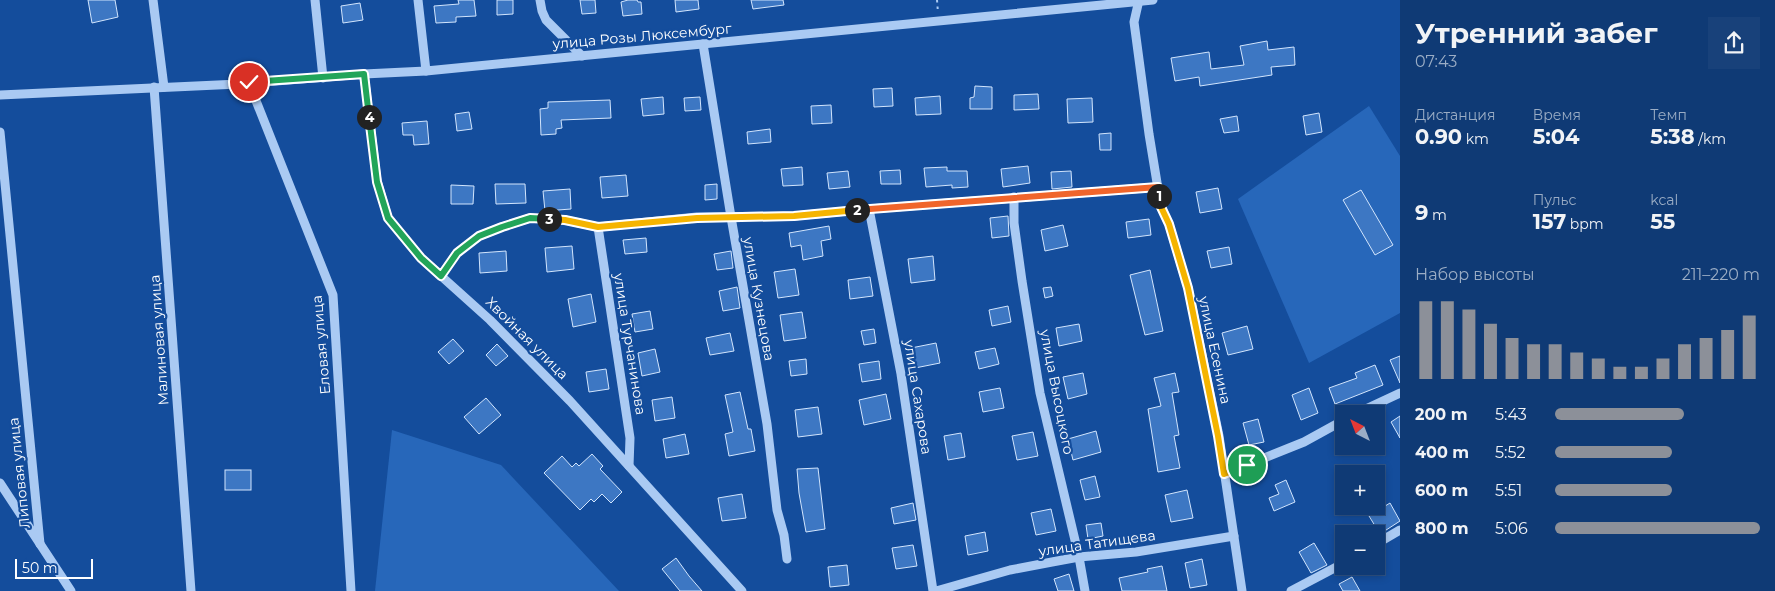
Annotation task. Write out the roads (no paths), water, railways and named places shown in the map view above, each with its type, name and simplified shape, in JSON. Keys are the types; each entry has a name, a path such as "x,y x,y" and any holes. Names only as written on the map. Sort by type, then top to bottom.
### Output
{"street":[{"name":"Малиновая улица","path":"154,0 192,591"},
{"path":"315,0 323,78"},
{"path":"418,0 426,71"},
{"path":"540,0 546,20 582,56"},
{"name":"улица Розы Люксембург","path":"0,95 426,71 1153,0"},
{"name":"улица Есенина","path":"1139,1 1134,22 1161,207 1169,224 1188,288 1218,436 1242,591"},
{"name":"улица Кузнецова","path":"703,44 731,217 768,424 777,510 784,535 787,559"},
{"name":"Хвойная улица","path":"364,74 377,182 388,218 421,258 490,320 570,401 742,591"},
{"name":"Еловая улица","path":"249,82 333,295 351,591"},
{"name":"Липовая улица","path":"0,132 40,544"},
{"path":"441,276 457,253 479,236 530,218 565,220 598,227 697,218 794,216 1158,187"},
{"name":"улица Высоцкого","path":"1014,197 1014,223 1040,393 1080,557 1085,591"},
{"name":"улица Сахарова","path":"869,209 901,374 935,591"},
{"name":"улица Турчанинова","path":"598,227 630,438 629,466"},
{"path":"1375,405 1400,394"},
{"path":"1224,474 1304,442 1335,425"},
{"path":"0,483 71,591"},
{"path":"1385,539 1400,530"},
{"name":"улица Татищева","path":"935,591 1010,570 1080,557 1136,552 1234,536"},
{"path":"1291,591 1335,568"}]}
